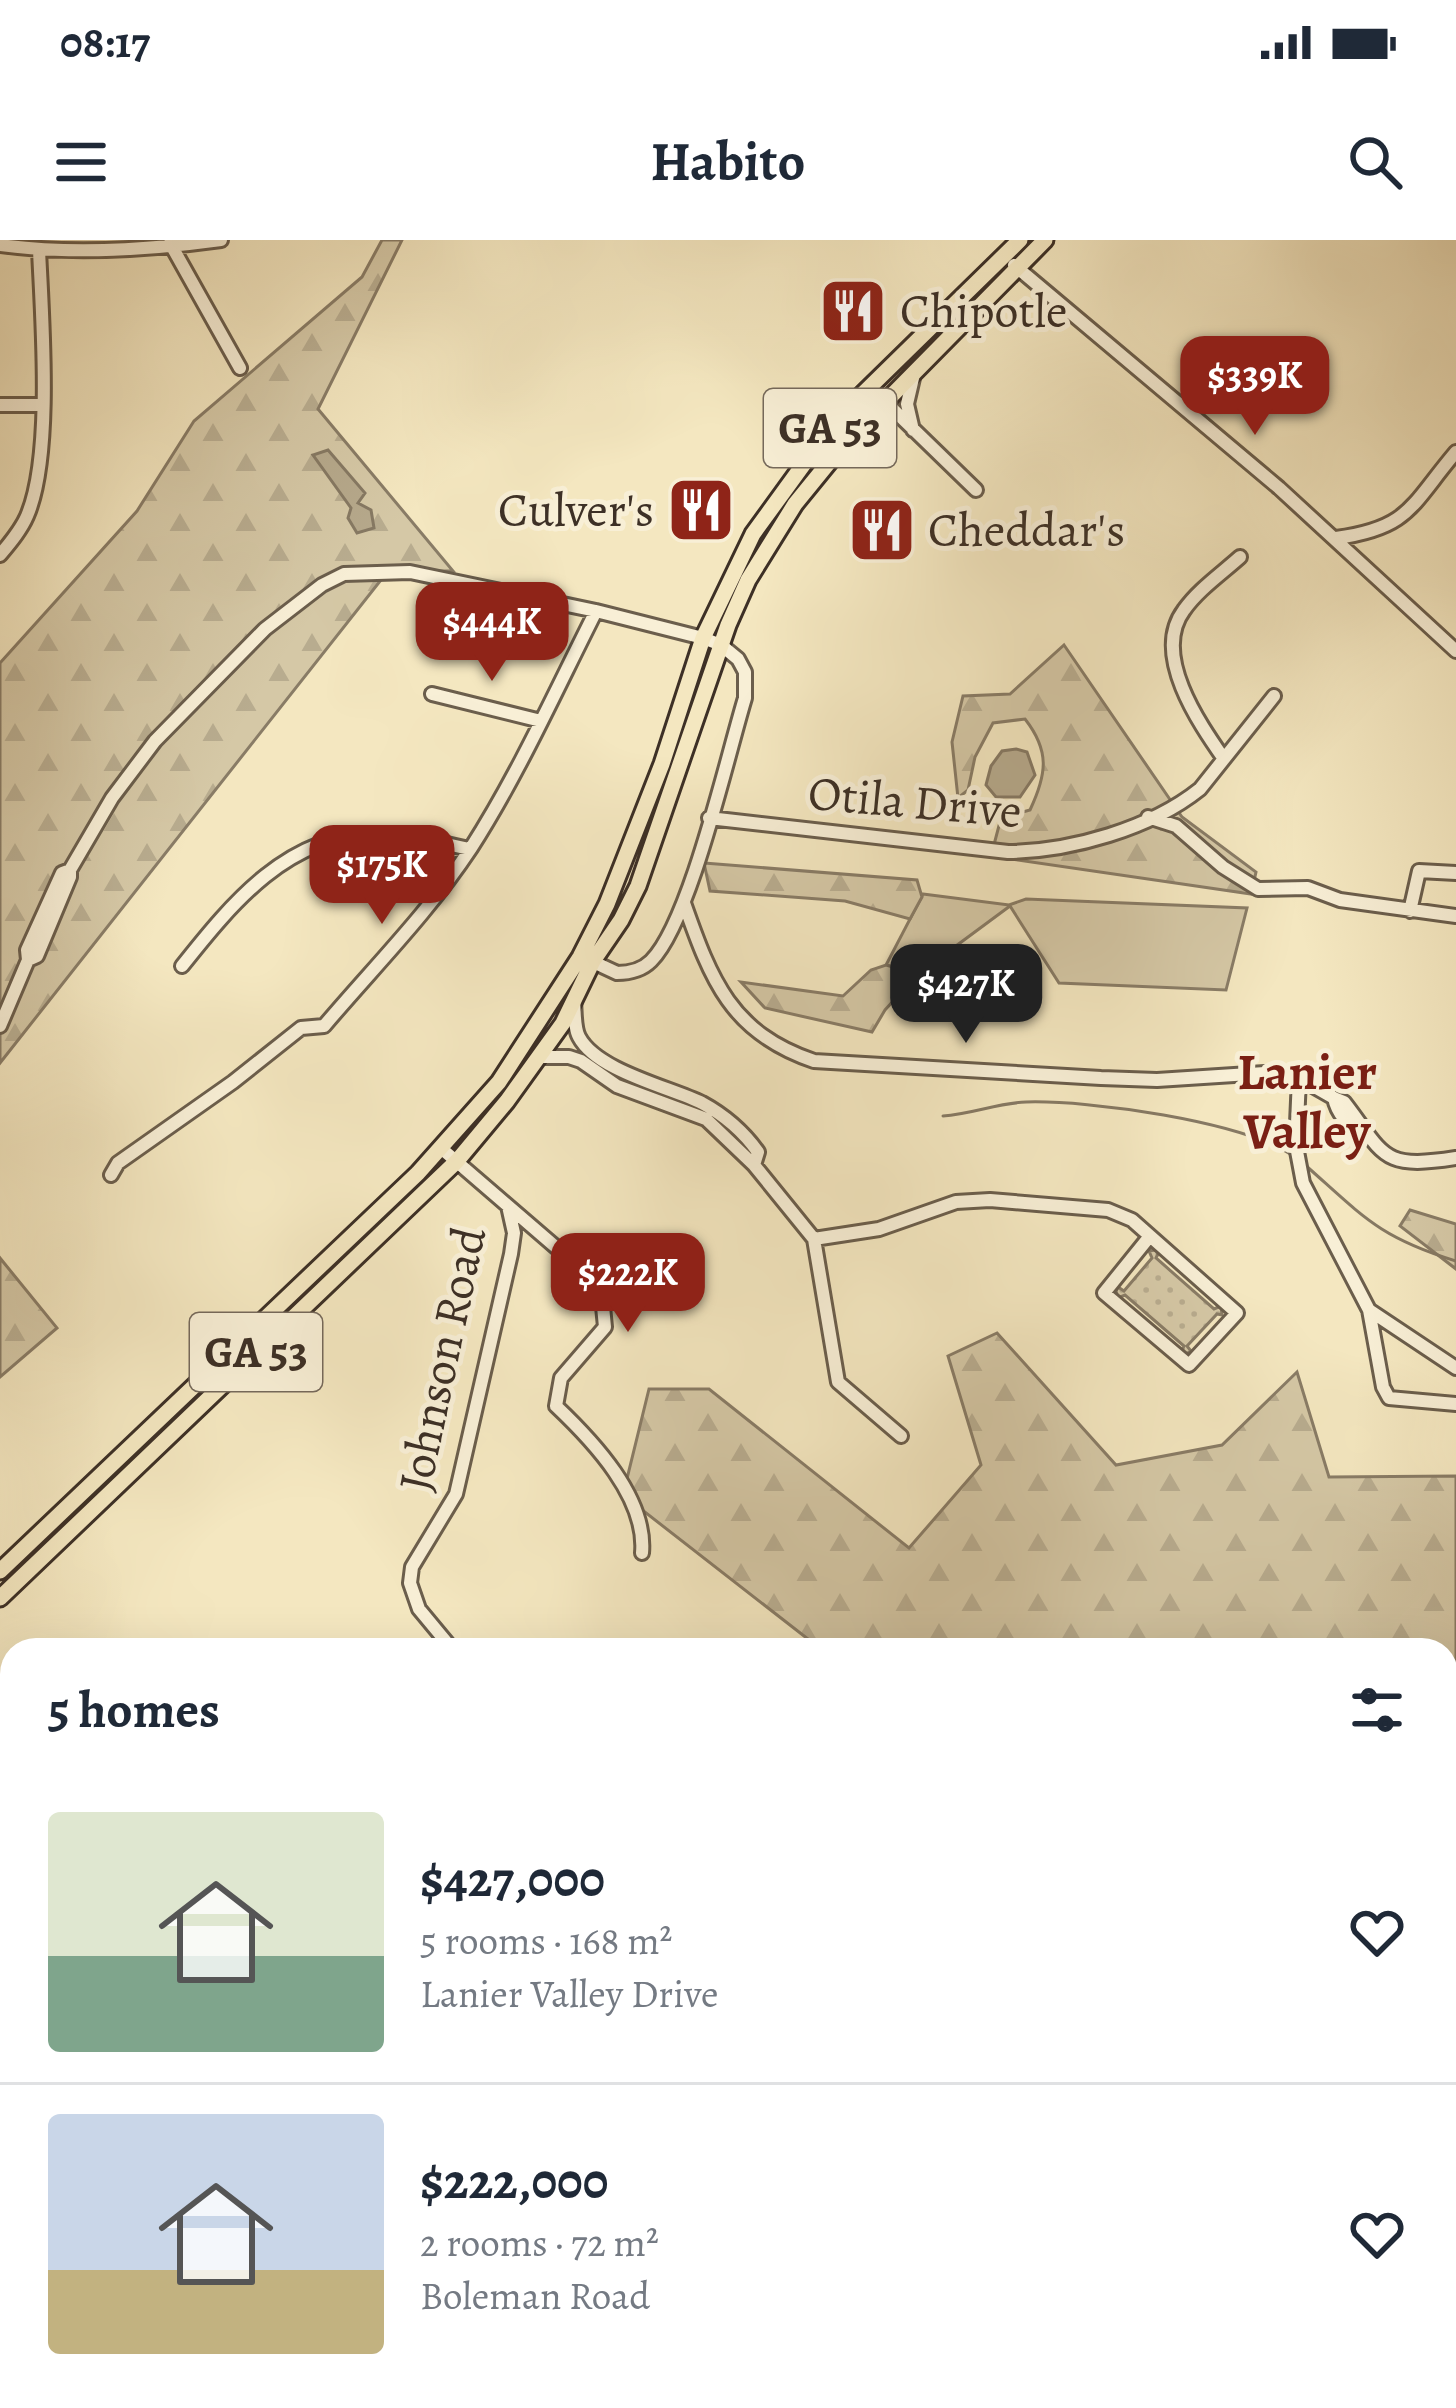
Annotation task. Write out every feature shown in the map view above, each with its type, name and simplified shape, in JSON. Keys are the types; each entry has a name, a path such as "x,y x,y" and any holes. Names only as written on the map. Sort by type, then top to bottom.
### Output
{"main road":[{"name":"GA 53","path":"4,1567 442,1149 519,1054 586,959 621,920 638,886 748,580 796,504 843,445 1011,262 1020,240"},
{"name":"GA 53","path":"0,1598 457,1161 540,1057 574,999 703,638 739,561 776,500 835,422 1011,262 1045,240"}],"street":[{"path":"0,245 38,250 221,240"},
{"path":"170,243 240,368"},
{"path":"0,555 28,515 38,472 42,405 38,250"},
{"path":"1011,262 1336,538 1456,651"},
{"path":"914,431 907,404 915,370"},
{"path":"871,388 976,490"},
{"path":"0,405 42,405"},
{"path":"1336,538 1371,533 1396,522 1456,452"},
{"path":"1224,759 1176,669 1175,626 1184,610 1240,557"},
{"path":"0,1025 28,960 37,956 70,870 112,798 155,741 265,629 344,574 410,572 596,610 703,638 738,659 746,684 684,903 646,965 617,973 586,959"},
{"path":"111,1175 118,1163 301,1028 324,1026 400,943 470,849 596,610"},
{"path":"432,694 541,721"},
{"name":"Otila Drive","path":"709,818 1008,852 1036,851 1122,830 1188,799 1274,696"},
{"path":"1148,817 1176,826 1223,867 1258,889 1309,888 1340,901 1456,916"},
{"path":"182,966 254,884 314,847 379,833 470,849"},
{"path":"1410,910 1419,871 1456,873"},
{"path":"684,903 715,986 734,1010 784,1051 814,1061 1157,1080 1245,1072 1299,1078 1344,1102 1382,1155 1400,1162 1456,1158"},
{"path":"574,999 577,1034 608,1060 703,1112 758,1152 754,1165 814,1239 838,1382 901,1436"},
{"path":"540,1057 568,1057 617,1086 703,1112 713,1126 738,1138"},
{"path":"599,1074 608,1060"},
{"path":"1299,1078 1296,1146 1304,1183 1369,1310 1383,1387 1389,1398 1456,1404"},
{"path":"442,1149 601,1286 605,1328 562,1378 556,1406 591,1439 626,1489 643,1542 642,1553"},
{"path":"814,1239 879,1228 956,1202 990,1200 1108,1210 1132,1220 1237,1313 1189,1365 1104,1293 1150,1236"},
{"name":"Johnson Road","path":"443,1638 421,1612 410,1583 412,1567 445,1518 464,1467 511,1254 514,1233 508,1202"},
{"path":"1369,1310 1456,1368"},
{"path":"4,1567 23,1578"}],"green space":[{"path":"382,240 402,240 318,409 453,571 388,571 0,1063 0,663 137,511 194,421 362,277"},
{"path":"1064,645 1182,817 1256,872 1251,894 991,856 1001,818 1030,810 1040,785 1042,752 1025,719 993,723 975,757 968,790 958,798 952,742 963,696 1010,694"},
{"path":"704,863 917,880 922,897 910,919 845,901 710,891"},
{"path":"923,894 1009,905 1026,899 1247,908 1226,990 1059,983 1010,906 918,974 886,965"},
{"path":"886,965 918,974 872,1032 765,1008 741,982 843,996 871,970"},
{"path":"1410,1210 1456,1224 1456,1269 1400,1226"},
{"path":"1149,1251 1159,1252 1156,1258 1214,1309 1221,1306 1222,1315 1217,1314 1187,1346 1191,1351 1186,1354 1181,1353 1184,1346 1125,1295 1118,1298 1118,1287 1124,1291 1152,1258"},
{"path":"0,1258 57,1328 0,1377"},
{"path":"997,1333 1116,1465 1222,1445 1297,1372 1329,1477 1456,1476 1456,1638 807,1638 623,1495 649,1389 709,1389 909,1548 981,1465 948,1356"}],"shaded area":[{"path":"328,450 365,493 358,503 371,510 374,528 357,533 348,518 351,508 313,455"},
{"path":"1002,751 1027,752 1035,775 1020,797 996,797 986,785 991,766"}],"waterway":[{"path":"943,1116 1016,1103 1087,1105 1202,1123 1292,1155"},
{"path":"1304,1164 1389,1233 1456,1261"}],"place":[{"name":"Chipotle","path":"853,311"},
{"name":"Culver's","path":"701,510"},
{"name":"Cheddar's","path":"882,530"}],"district":[{"name":"Lanier Valley","path":"1307,1101"}]}
